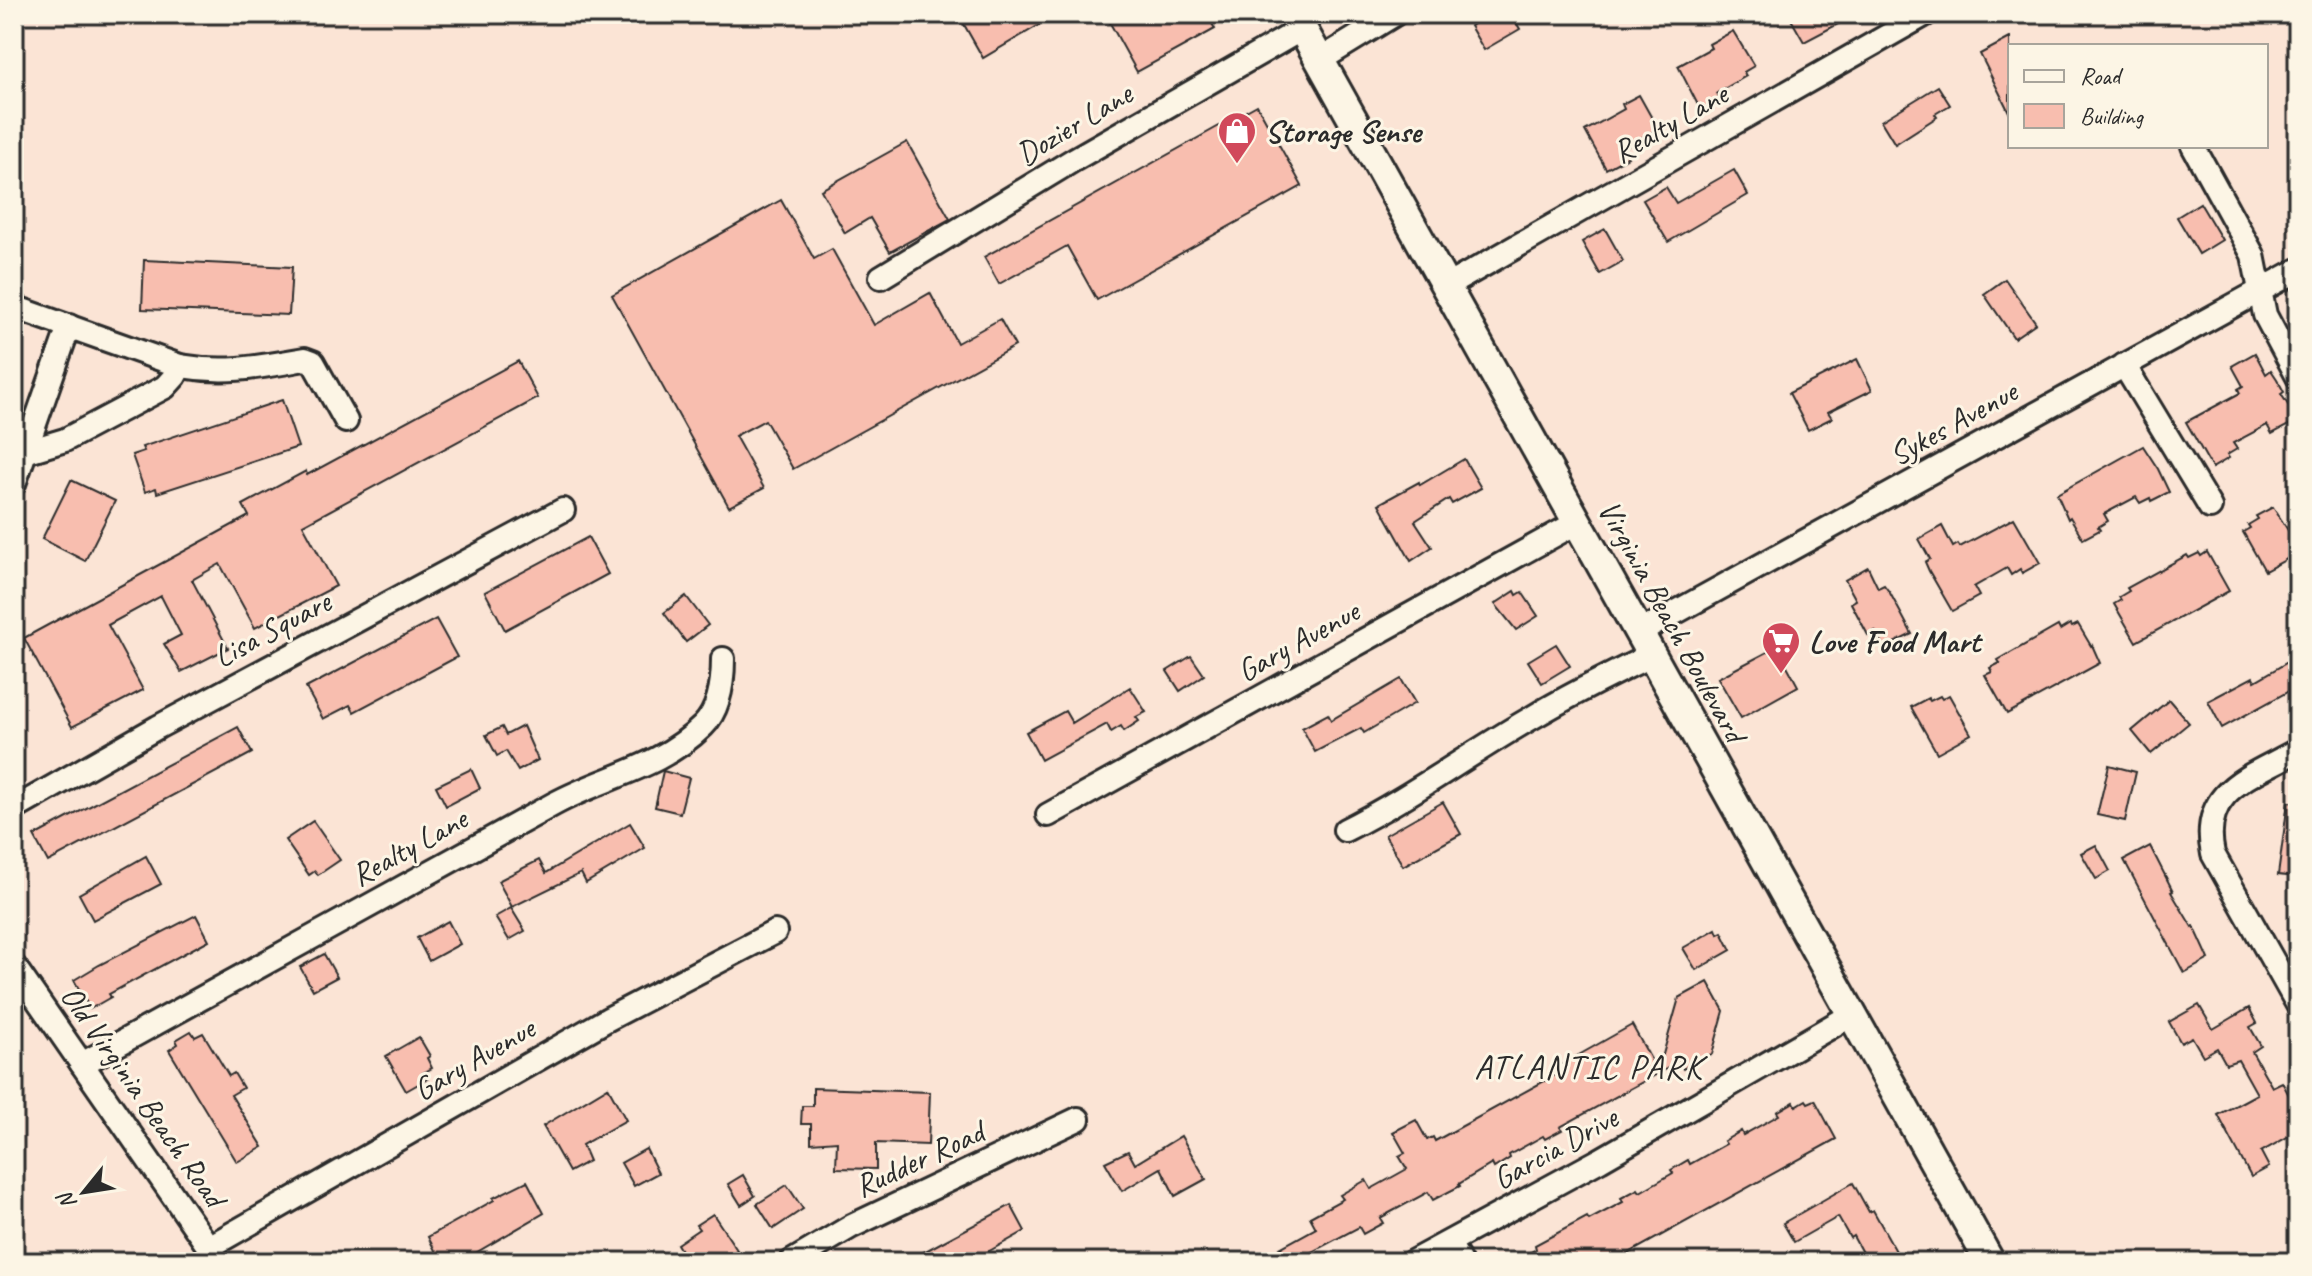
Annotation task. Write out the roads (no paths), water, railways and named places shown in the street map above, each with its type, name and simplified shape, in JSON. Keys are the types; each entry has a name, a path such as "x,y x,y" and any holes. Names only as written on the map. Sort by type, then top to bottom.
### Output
{"main road":[{"name":"Virginia Beach Boulevard","path":"1298,21 1990,1262"}],"street":[{"path":"1320,60 1395,14"},
{"name":"Realty Lane","path":"1445,287 1926,14"},
{"name":"Dozier Lane","path":"881,277 1298,21"},
{"path":"2194,148 2253,255 2259,292 2274,335 2298,377"},
{"name":"Sykes Avenue","path":"1345,830 1431,783 1525,721 1588,686 1646,643 2124,365 2298,270"},
{"path":"14,307 180,366 237,371 305,359 313,362 346,421"},
{"path":"14,484 69,326"},
{"path":"2124,365 2210,507"},
{"path":"25,452 65,440 165,387 180,366"},
{"name":"Lisa Square","path":"14,809 158,727 563,510"},
{"name":"Gary Avenue","path":"1048,815 1578,522"},
{"name":"Realty Lane","path":"82,1064 560,800 646,767 672,752 709,720 719,699 723,659"},
{"path":"2298,750 2229,790 2217,803 2209,834 2213,854 2298,1005"},
{"name":"Gary Avenue","path":"214,1254 608,1019 775,932"},
{"name":"Old Virginia Beach Road","path":"14,966 214,1254"},
{"name":"Garcia Drive","path":"1412,1262 1454,1252 1853,1014"},
{"name":"Rudder Road","path":"791,1262 863,1220 1078,1119"}],"place":[{"name":"Storage Sense","path":"1237,165"},
{"name":"Love Food Mart","path":"1781,675"}],"district":[{"name":"ATLANTIC PARK","path":"1589,1066"}]}
